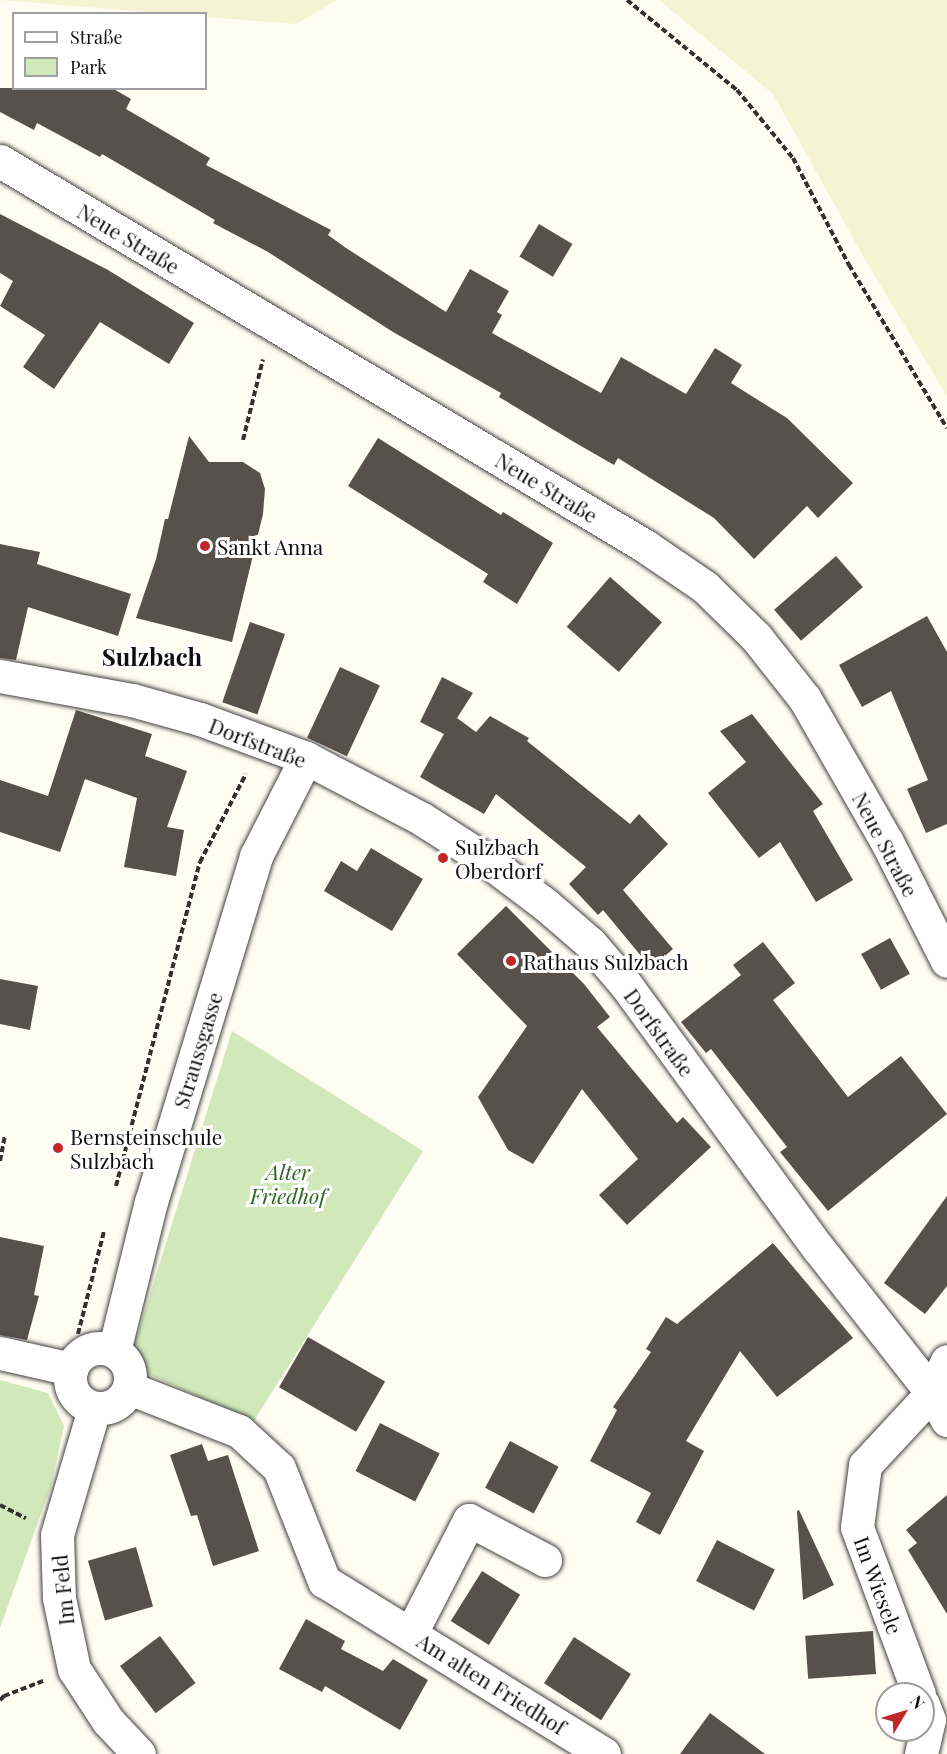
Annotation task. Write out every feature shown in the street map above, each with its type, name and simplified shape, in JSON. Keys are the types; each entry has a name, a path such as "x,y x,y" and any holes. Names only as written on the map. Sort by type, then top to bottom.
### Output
{"street":[{"name":"Neue Straße","path":"0,161 625,534 705,587 756,637 805,699 887,842 947,962"},
{"name":"Dorfstraße","path":"0,675 132,700 200,719 306,758 422,819 489,862 546,905 590,943 626,985 818,1248 940,1406"},
{"name":"Straussgasse","path":"114,1351 152,1202 256,856 306,758"},
{"path":"101,1347 114,1351 128,1367 129,1388 115,1405 105,1409 94,1408 82,1403 74,1394 70,1382 74,1364 88,1350 101,1347"},
{"path":"0,1353 74,1364"},
{"path":"940,1406 947,1361"},
{"name":"Am alten Friedhof","path":"129,1388 239,1431 279,1468 324,1581 604,1754"},
{"name":"Im Wiesele","path":"915,1682 857,1527 865,1465 940,1406"},
{"name":"Im Feld","path":"94,1408 57,1535 59,1598 74,1669 108,1722 139,1754"},
{"name":"Am alten Friedhof","path":"411,1633 470,1520 545,1560"}],"path":[{"path":"627,0 737,90 793,158 849,265 947,428"},
{"path":"243,440 265,350"},
{"path":"113,1197 200,862 262,742"},
{"path":"0,1161 5,1136"},
{"path":"74,1364 76,1341 105,1230"},
{"path":"0,1700 4,1696 74,1669"}],"shaded area":[{"path":"0,0 337,0 296,24 207,17 207,12 147,12"},
{"path":"659,0 947,0 947,396 863,256 773,94"}],"green space":[{"name":"Alter Friedhof","path":"232,1031 423,1151 254,1421 144,1372 133,1349"},
{"path":"0,1380 48,1393 64,1426 51,1486 0,1628"}],"building":[{"path":"0,88 115,90 131,99 126,109 210,158 206,165 331,230 328,235 346,248 446,312 470,269 509,291 497,312 502,315 492,333 601,393 621,357 686,394 715,348 742,365 731,383 787,418 853,483 818,518 807,506 754,559 714,518 618,458 614,465 574,442 499,397 501,393 393,332 268,252 213,223 215,220 102,154 100,157 37,123 34,130 0,112"},
{"path":"0,214 108,270 194,323 169,364 100,322 54,389 23,367 45,335 0,306 13,281 0,273"},
{"path":"539,224 572,244 553,277 519,257"},
{"name":"Sankt Anna","path":"189,436 209,462 243,462 260,473 265,489 263,514 232,642 136,618 156,559 165,519 168,519"},
{"path":"378,438 501,515 503,512 553,543 517,604 483,582 488,574 348,486"},
{"path":"0,544 40,552 37,564 131,594 118,636 28,607 16,660 0,658"},
{"path":"836,556 863,587 801,641 774,610"},
{"path":"610,577 662,622 619,672 567,627"},
{"path":"927,616 947,652 947,824 926,833 907,789 928,780 891,691 862,707 839,665"},
{"path":"250,622 285,634 257,714 222,702"},
{"path":"340,667 380,686 347,756 307,738"},
{"path":"442,677 473,693 457,718 476,732 490,716 529,738 527,741 630,824 639,814 668,844 623,890 673,949 651,968 603,910 598,915 569,884 586,867 496,794 484,814 420,777 444,734 420,722"},
{"path":"76,710 152,734 145,756 187,771 167,827 184,830 176,876 124,867 137,798 85,779 60,852 0,832 0,780 48,796"},
{"path":"752,714 823,804 813,811 853,880 816,902 780,842 759,858 708,793 746,762 720,731"},
{"path":"371,848 423,879 392,931 324,891 341,861 357,871"},
{"path":"506,906 584,984 610,1017 597,1027 677,1123 683,1117 711,1147 627,1225 599,1195 638,1159 582,1089 533,1164 508,1150 478,1097 527,1026 457,954"},
{"path":"890,938 910,974 881,990 861,954"},
{"path":"763,942 795,983 773,1000 848,1097 901,1056 947,1114 828,1211 780,1152 787,1147 711,1049 706,1053 681,1022 741,975 733,965"},
{"path":"0,979 38,986 30,1030 0,1024"},
{"path":"947,1196 947,1286 925,1314 884,1283"},
{"path":"0,1237 44,1246 34,1295 39,1296 27,1340 0,1335"},
{"path":"773,1243 853,1338 777,1397 740,1351 686,1441 704,1451 660,1535 636,1522 651,1493 590,1461 617,1410 613,1407 651,1352 646,1349 666,1317 677,1324"},
{"path":"308,1337 385,1382 356,1432 279,1387"},
{"path":"380,1423 440,1453 415,1502 355,1471"},
{"path":"510,1441 559,1467 534,1514 485,1488"},
{"path":"202,1444 208,1461 228,1455 259,1551 213,1566 197,1515 191,1516 170,1455"},
{"path":"947,1495 947,1614 908,1550 917,1543 906,1530"},
{"path":"799,1510 834,1585 803,1600 797,1511"},
{"path":"717,1540 775,1570 754,1610 696,1581"},
{"path":"136,1547 153,1607 105,1620 88,1561"},
{"path":"482,1571 520,1595 489,1645 451,1621"},
{"path":"306,1619 345,1641 341,1649 383,1671 393,1659 428,1680 400,1730 325,1686 322,1692 279,1669"},
{"path":"873,1631 876,1674 808,1679 805,1636"},
{"path":"160,1636 196,1683 156,1713 120,1666"},
{"path":"574,1637 631,1674 601,1720 544,1683"},
{"path":"710,1713 765,1754 680,1754"}],"place":[{"name":"Sankt Anna","path":"205,546"},
{"name":"Sulzbach Oberdorf","path":"443,858"},
{"name":"Rathaus Sulzbach","path":"511,961"},
{"name":"Bernsteinschule Sulzbach","path":"58,1148"}],"district":[{"name":"Sulzbach","path":"152,657"}]}
